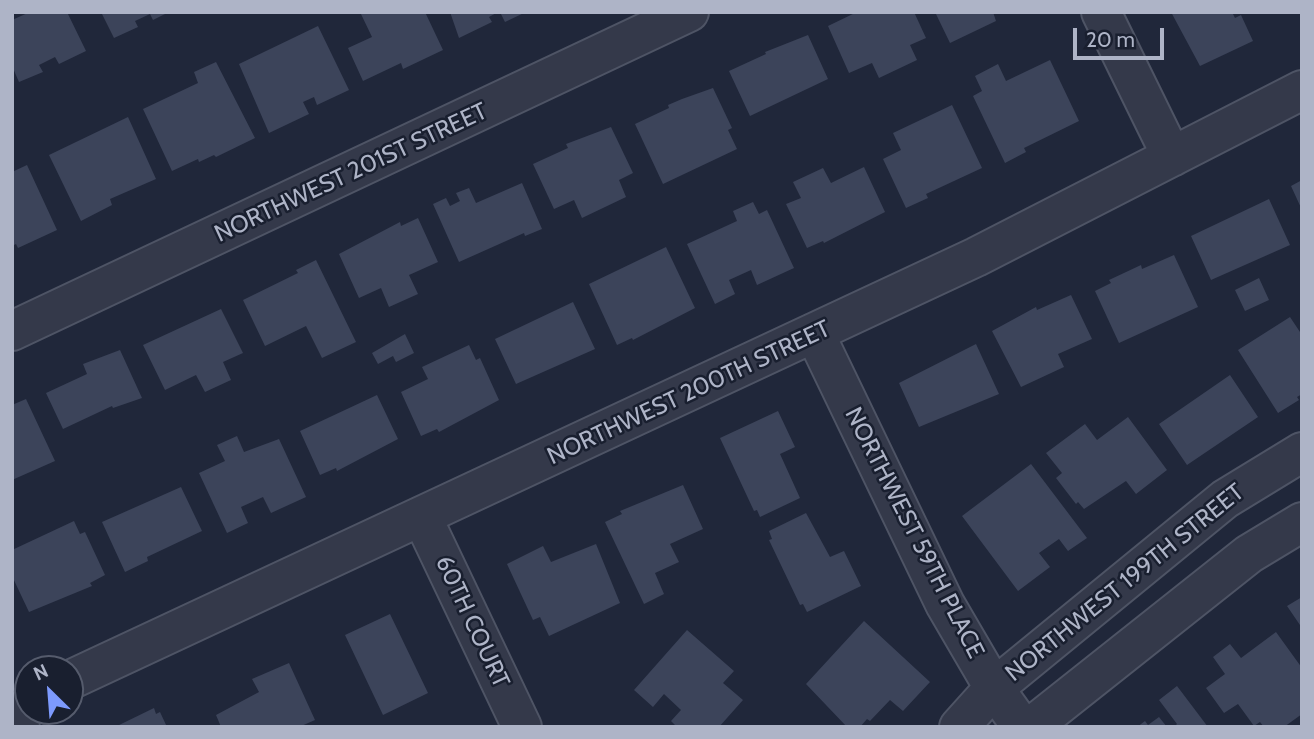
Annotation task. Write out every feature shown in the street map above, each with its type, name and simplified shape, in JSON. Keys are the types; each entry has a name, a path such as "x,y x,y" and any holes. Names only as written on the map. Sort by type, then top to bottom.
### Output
{"street":[{"name":"NORTHWEST 201ST STREET","path":"12,331 689,12"},
{"path":"1101,12 1172,157"},
{"name":"NORTHWEST 200TH STREET","path":"84,674 976,257 1302,90"},
{"name":"NORTHWEST 59TH PLACE","path":"815,334 945,604 994,688 1022,727"},
{"name":"NORTHWEST 199TH STREET","path":"959,727 994,688 1225,499 1302,452"},
{"name":"60TH COURT","path":"422,517 522,727"},
{"path":"1031,727 1249,554 1302,522"},
{"path":"12,708 20,727"}],"building":[{"path":"30,12 67,12 86,51 59,64 55,57 39,65 43,72 19,82 12,66 12,20"},
{"path":"101,12 169,12 153,20 150,14 135,21 138,27 114,38"},
{"path":"360,12 425,12 443,50 403,69 401,63 363,81 348,48 372,37"},
{"path":"450,12 498,12 489,17 492,22 459,38"},
{"path":"500,12 526,12 505,22"},
{"path":"857,12 914,12 926,38 910,45 917,60 879,78 872,63 849,73 828,26"},
{"path":"935,12 993,12 996,21 950,43"},
{"path":"1171,12 1232,12 1235,18 1241,15 1253,41 1200,66"},
{"path":"318,26 349,90 317,105 314,97 303,102 309,114 269,133 239,64"},
{"path":"808,35 828,79 750,116 729,71 766,54 765,52"},
{"path":"1050,60 1079,121 1024,148 1026,152 1005,163 973,96 982,91 975,76 998,64 1006,81"},
{"path":"216,62 255,138 216,157 214,155 199,162 198,159 172,171 143,109 198,83 194,72"},
{"path":"713,88 732,128 728,130 737,149 663,184 635,124 669,108 668,105"},
{"path":"952,105 982,168 926,194 928,198 906,208 883,159 901,150 893,133"},
{"path":"128,117 156,179 110,199 112,205 81,221 49,155"},
{"path":"611,127 633,173 619,180 626,197 582,218 574,200 554,209 533,164 568,148 566,144"},
{"path":"27,165 57,230 18,248 16,244 12,246 12,172"},
{"path":"864,167 885,212 824,243 823,241 807,248 786,204 801,198 793,182 823,168 831,183"},
{"path":"1302,180 1302,210 1291,186"},
{"path":"522,183 542,229 525,236 524,233 459,262 433,204 446,198 450,206 460,201 456,193 469,188 476,203"},
{"path":"1269,199 1290,245 1211,280 1191,236"},
{"path":"753,202 759,214 767,210 794,268 757,285 751,270 729,280 735,294 715,304 687,244 737,221 733,211"},
{"path":"418,218 438,262 409,275 418,294 389,307 381,288 359,298 339,254 400,222 401,226"},
{"path":"666,247 695,308 633,340 632,338 617,345 589,284"},
{"path":"1174,255 1198,307 1119,343 1095,291 1111,283 1109,280 1141,265 1142,269"},
{"path":"316,260 356,342 322,358 306,326 265,346 243,300 298,273 296,270"},
{"path":"1259,278 1269,300 1245,311 1235,290"},
{"path":"1071,295 1092,339 1058,354 1064,367 1021,387 992,331 1036,307 1037,310"},
{"path":"573,302 595,349 516,384 495,339"},
{"path":"221,309 243,353 223,362 231,380 205,392 196,375 165,390 143,345"},
{"path":"1290,317 1302,335 1302,394 1297,397 1299,400 1278,413 1238,350"},
{"path":"405,334 414,353 396,362 393,356 378,364 372,353"},
{"path":"976,344 999,394 919,427 899,383"},
{"path":"469,345 476,360 480,358 499,400 439,432 437,429 421,436 401,392 428,379 422,367"},
{"path":"120,350 142,398 113,408 112,406 63,429 46,393 87,374 83,364"},
{"path":"1230,375 1258,417 1187,465 1159,424"},
{"path":"377,395 398,439 337,471 336,468 320,475 300,431"},
{"path":"26,399 55,461 12,480 12,405"},
{"path":"778,411 795,447 780,454 800,498 760,517 757,510 754,511 720,438"},
{"path":"1128,417 1167,470 1136,494 1126,481 1084,509 1078,502 1076,504 1056,478 1062,473 1046,453 1085,424 1097,440"},
{"path":"237,436 244,452 279,439 306,497 271,513 263,497 241,507 248,523 227,533 199,473 225,461 217,445"},
{"path":"1031,464 1087,538 1068,551 1059,539 1039,553 1050,567 1018,591 962,516"},
{"path":"683,485 703,529 670,544 679,562 655,573 664,594 644,604 605,522 622,514 620,511"},
{"path":"181,487 202,531 147,557 148,561 125,572 102,522"},
{"path":"806,513 830,557 844,551 861,586 807,612 803,604 800,605 769,540 772,539 769,531"},
{"path":"74,521 80,534 85,532 105,575 90,583 92,586 29,612 12,576 12,550"},
{"path":"596,544 620,603 549,636 540,617 533,620 507,564 543,546 551,562"},
{"path":"1302,597 1302,628 1287,606"},
{"path":"390,614 428,693 383,715 345,635"},
{"path":"864,621 930,682 903,711 890,700 870,721 867,719 860,727 847,727 806,684"},
{"path":"687,630 734,671 723,683 743,700 719,727 677,727 671,721 681,710 664,694 653,707 634,690"},
{"path":"1276,632 1302,668 1302,714 1284,727 1264,727 1260,722 1254,726 1238,704 1224,713 1206,688 1225,674 1213,657 1230,644 1241,658"},
{"path":"289,663 315,720 299,727 221,727 216,715 259,692 252,679"},
{"path":"1177,686 1208,727 1174,727 1177,724 1159,700"},
{"path":"154,708 156,714 160,712 167,727 115,727"},
{"path":"1159,717 1167,727 1137,727 1145,721 1148,725"}]}
